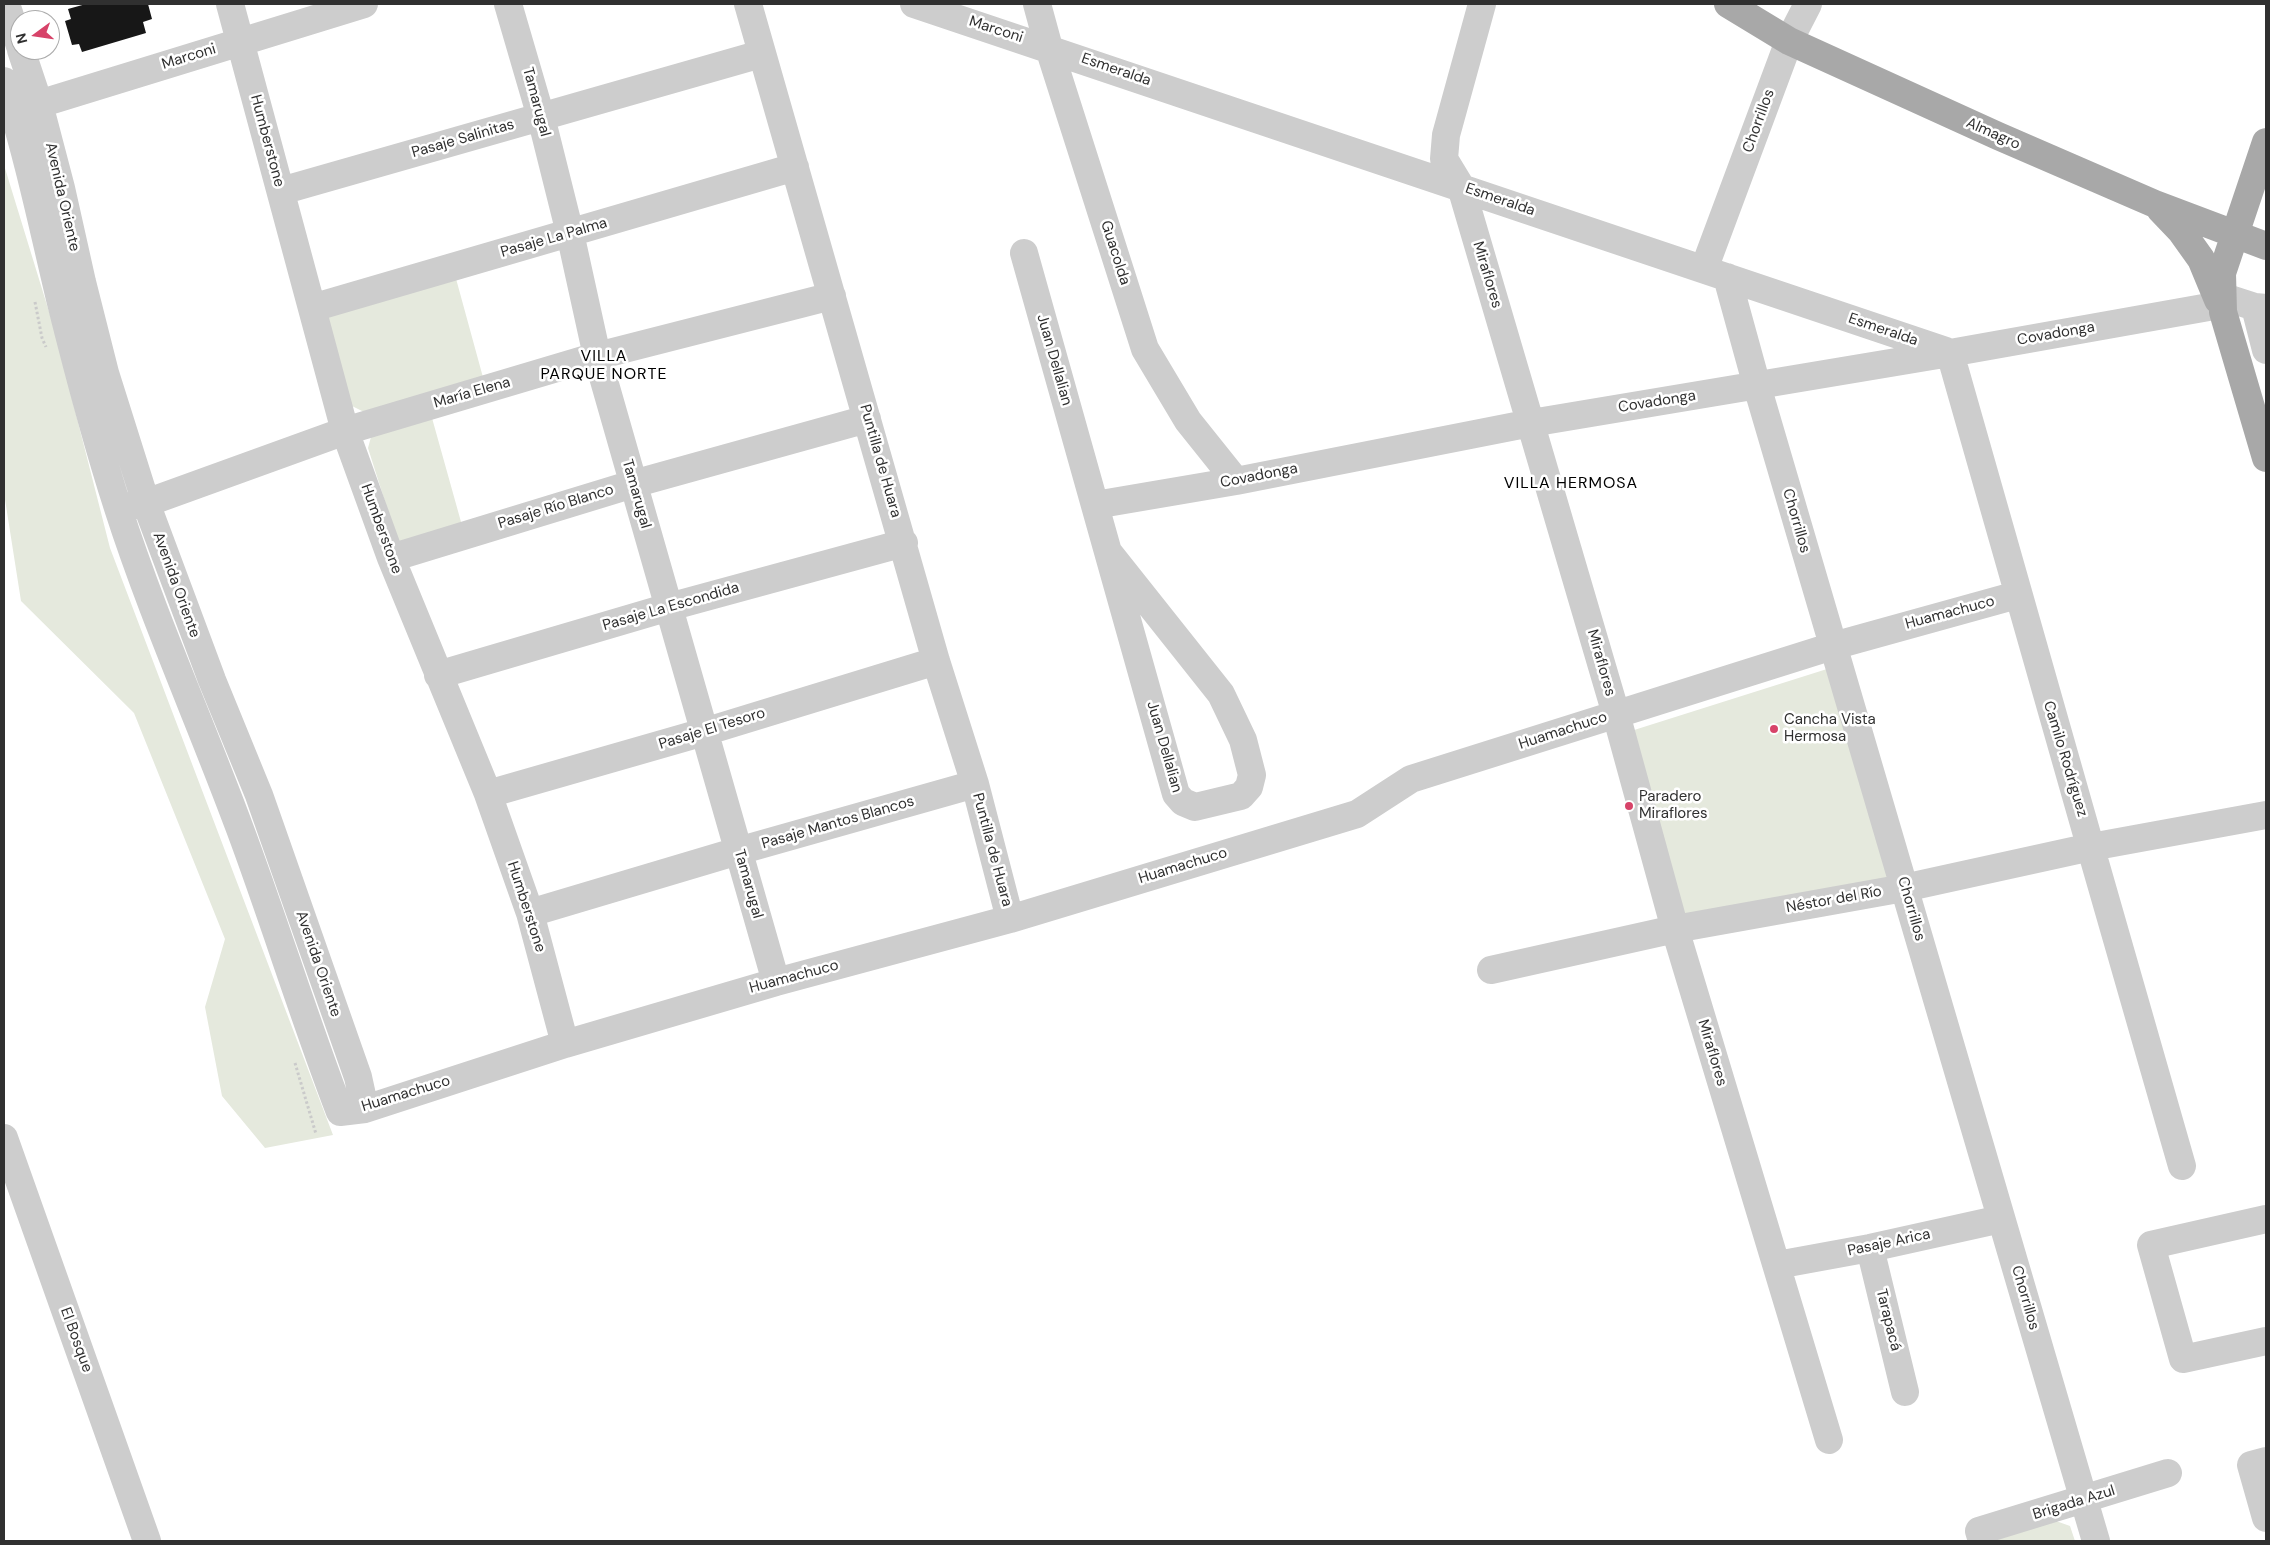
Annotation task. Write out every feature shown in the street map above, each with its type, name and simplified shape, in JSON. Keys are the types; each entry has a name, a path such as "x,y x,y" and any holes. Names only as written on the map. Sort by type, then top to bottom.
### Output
{"main road":[{"name":"Almagro","path":"1728,4 1789,41 1998,136 2155,204 2235,236 2266,246"},
{"path":"2222,304 2222,273 2266,142"},
{"path":"2155,204 2181,231 2201,259 2222,304 2259,403 2266,458"}],"street":[{"path":"6,4 10,16"},
{"name":"Humberstone","path":"230,4 345,431 391,558 488,794 530,914 565,1044"},
{"name":"Marconi","path":"13,108 39,104 364,4"},
{"name":"Tamarugal","path":"508,4 541,116 570,233 597,356 776,982"},
{"name":"Puntilla de Huara","path":"748,4 904,543 936,661 975,784 1010,919"},
{"name":"Marconi","path":"914,4 1049,48"},
{"name":"Guacolda","path":"1037,4 1049,48 1145,349 1188,421 1236,481"},
{"name":"Miraflores","path":"1482,4 1446,135 1444,160 1461,187 1616,714 1675,929 1829,1440"},
{"name":"Chorrillos","path":"1808,4 1789,41 1715,273 1756,386 2096,1541"},
{"name":"Esmeralda","path":"1049,48 1950,353"},
{"name":"Pasaje Salinitas","path":"281,191 761,54"},
{"name":"Avenida Oriente","path":"24,60 39,104 105,373 146,503 212,680 259,795 358,1077 353,1110"},
{"name":"Avenida Oriente","path":"4,81 31,170 87,403 118,508 164,638 239,828 313,1040 353,1110"},
{"name":"Pasaje La Palma","path":"312,308 795,167"},
{"name":"Juan Dellalian","path":"1024,253 1110,553 1176,794 1183,802 1195,806 1241,796 1249,787 1251,769 1244,740 1221,694 1110,553"},
{"name":"María Elena","path":"118,508 146,503 345,431 597,356 832,296"},
{"path":"2222,304 2261,307 2266,350"},
{"name":"Covadonga","path":"1095,505 1236,481 1531,422 1950,353 2222,304"},
{"name":"Camilo Rodríguez","path":"1950,353 2017,595 2182,1166"},
{"name":"Pasaje Río Blanco","path":"391,558 633,484 867,419"},
{"name":"Pasaje La Escondida","path":"438,675 669,607 904,543"},
{"name":"Huamachuco","path":"353,1110 565,1044 776,982 1010,919 1357,814 1411,779 1833,646 2017,595"},
{"name":"Pasaje El Tesoro","path":"488,794 704,732 936,661"},
{"name":"Pasaje Mantos Blancos","path":"530,914 738,851 975,784"},
{"name":"Néstor del Río","path":"1491,970 1675,929 1904,888 2091,847 2266,815"},
{"name":"El Bosque","path":"4,1138 147,1541"},
{"path":"2266,1218 2151,1245 2183,1359 2266,1341"},
{"name":"Pasaje Arica","path":"1777,1266 2001,1219"},
{"name":"Tarapacá","path":"1870,1248 1905,1392"},
{"path":"2259,1463 2266,1518"},
{"name":"Brigada Azul","path":"1980,1536 2168,1473"}],"shaded area":[{"path":"4,165 54,328 110,548 333,1135 265,1148 222,1096 205,1007 225,939 134,713 21,601 4,493"},
{"path":"455,275 484,381 368,414 352,406 325,310"},
{"path":"432,418 463,529 400,549 368,448 371,437"},
{"path":"1827,669 1891,884 1685,921 1631,731"},
{"path":"2056,1521 2070,1526 2075,1541 1996,1541 1998,1537"}],"building":[{"path":"86,4 148,4 152,19 143,22 146,33 82,52 79,44 72,45 65,21 71,19 68,9"}],"place":[{"name":"Cancha Vista Hermosa","path":"1774,729"},
{"name":"Paradero Miraflores","path":"1629,806"}],"district":[{"name":"VILLA PARQUE NORTE","path":"604,366"},
{"name":"VILLA HERMOSA","path":"1571,484"}]}
